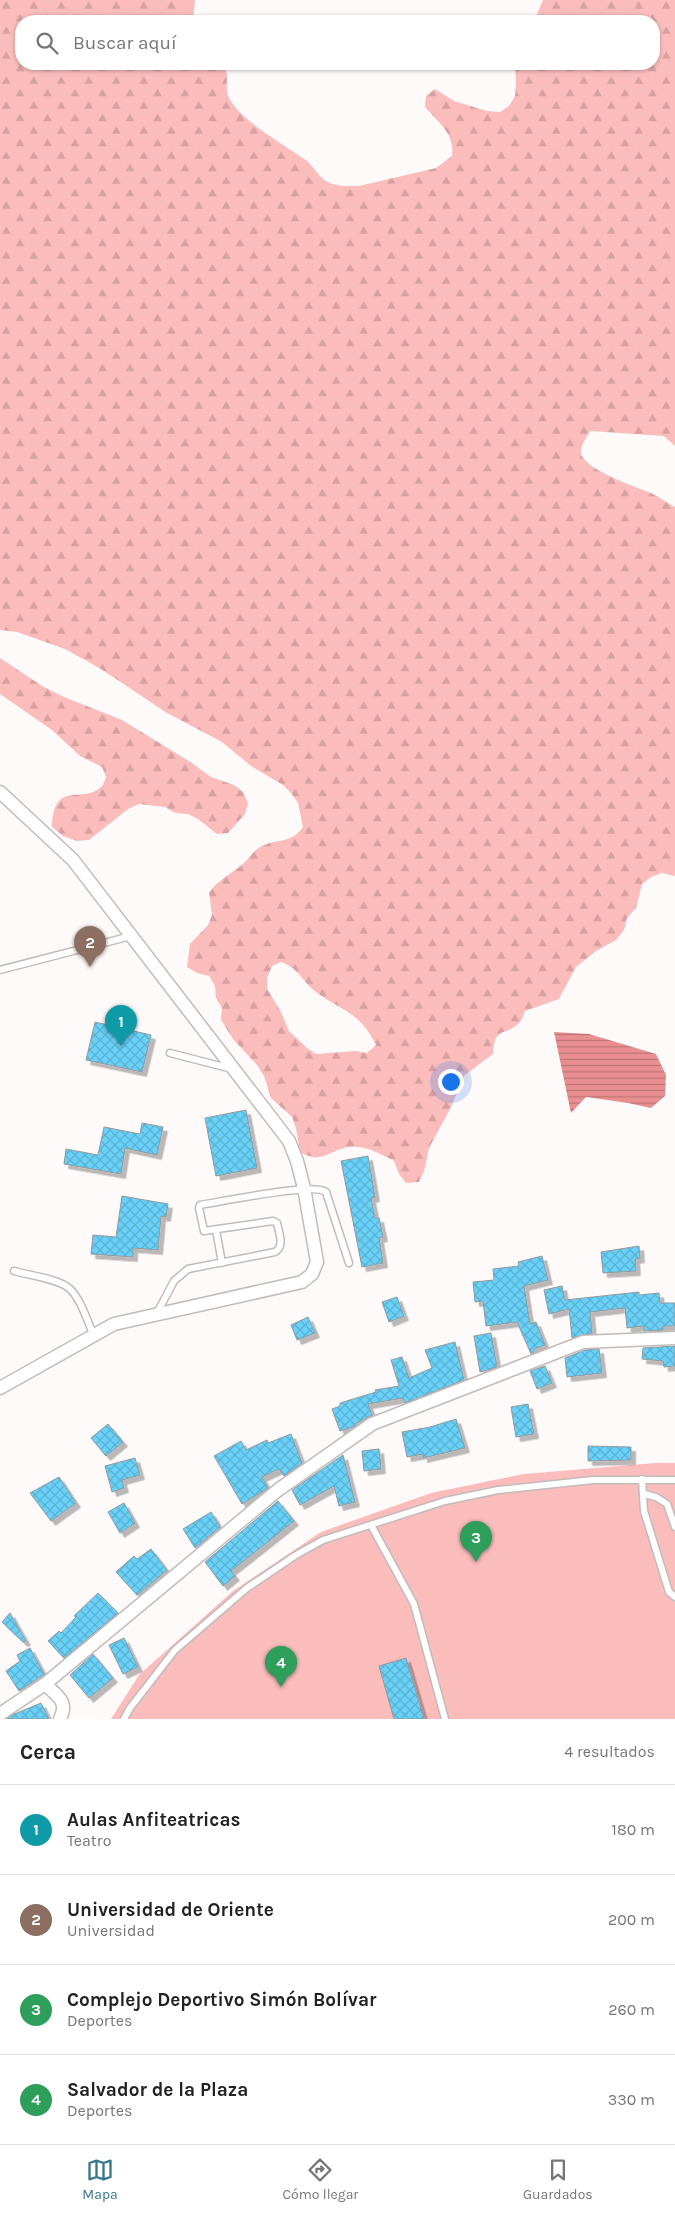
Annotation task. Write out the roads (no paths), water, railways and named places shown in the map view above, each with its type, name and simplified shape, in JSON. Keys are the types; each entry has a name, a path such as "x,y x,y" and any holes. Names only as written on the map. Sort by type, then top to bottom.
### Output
{"street":[{"path":"0,792 73,860 289,1140 298,1161 304,1188 316,1262 312,1274 302,1282 114,1324 0,1388"},
{"path":"0,1714 45,1684 278,1490 372,1424 583,1342 675,1338"},
{"path":"45,1684 62,1701 64,1707 60,1719"}],"lane":[{"path":"0,970 131,936"},
{"path":"170,1054 233,1069"},
{"path":"157,1314 174,1281 180,1274 188,1270 275,1252 279,1250 281,1245 277,1224 273,1221 206,1232 202,1230 200,1205 304,1188 318,1188 326,1192 348,1263"},
{"path":"216,1230 222,1263"},
{"path":"14,1271 58,1283 69,1288 76,1297 94,1336"},
{"path":"642,1479 644,1511 670,1592 675,1597"},
{"path":"124,1719 130,1708 175,1650 247,1588 296,1555 323,1540 445,1501 498,1490 592,1480 675,1480"},
{"path":"644,1494 656,1497 667,1504 675,1526"},
{"path":"370,1525 414,1604 445,1719"}],"place":[{"name":"Universidad de Oriente","path":"90,967"},
{"name":"Aulas Anfiteatricas","path":"121,1046"},
{"name":"Complejo Deportivo Simón Bolívar","path":"476,1562"},
{"name":"Salvador de la Plaza","path":"281,1687"}]}
